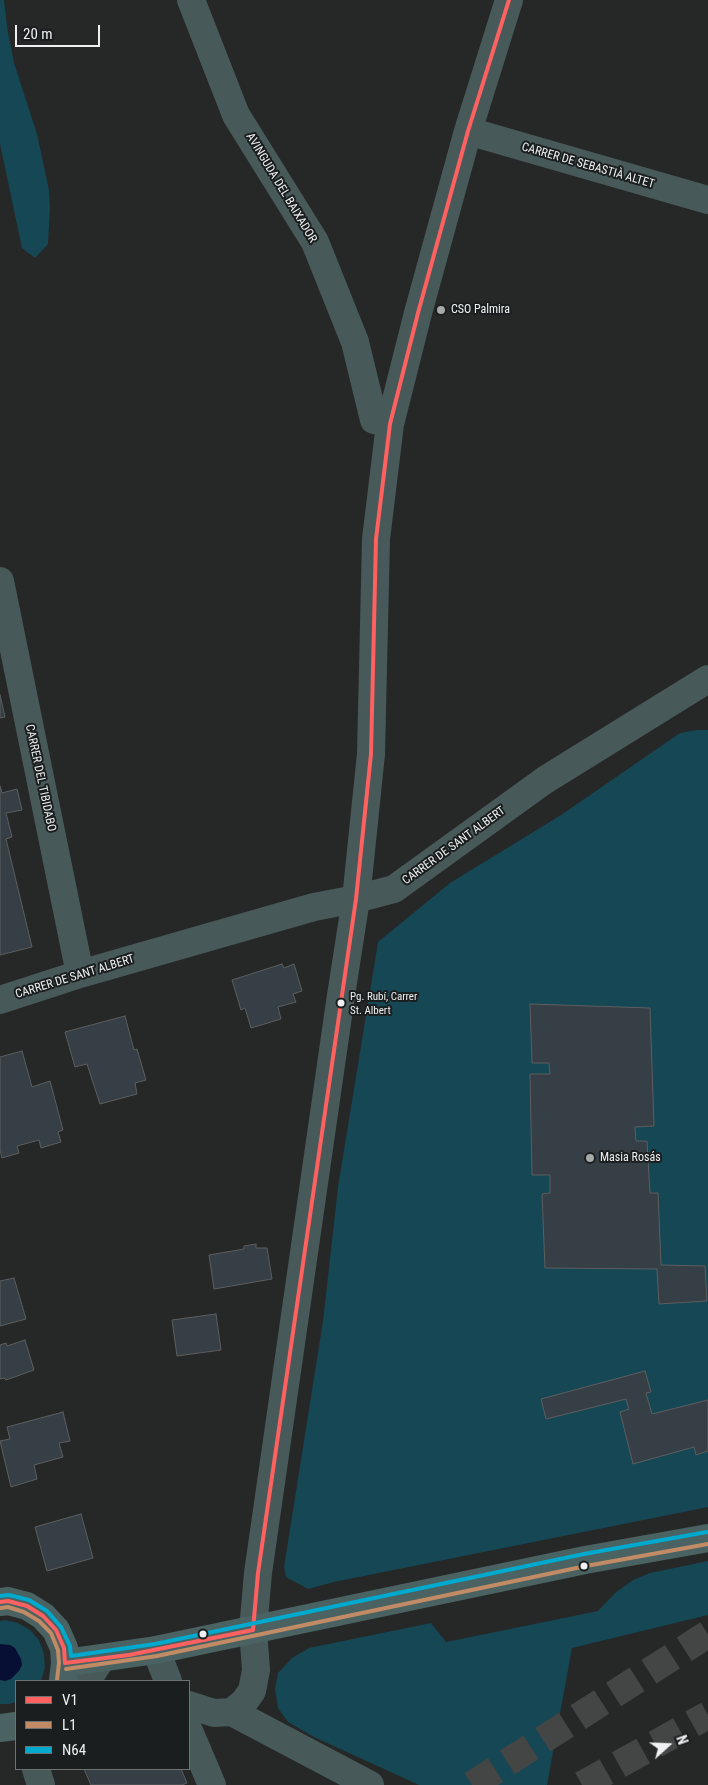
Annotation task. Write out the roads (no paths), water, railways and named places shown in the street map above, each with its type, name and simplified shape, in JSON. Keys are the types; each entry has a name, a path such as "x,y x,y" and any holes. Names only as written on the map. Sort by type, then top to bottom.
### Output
{"main road":[{"path":"0,1602 8,1601 27,1606 43,1616 56,1630 64,1648 64,1672 101,1658 156,1650 585,1560 708,1538"},
{"path":"0,1728 15,1726"}],"street":[{"name":"AVINGUDA DEL BAIXADOR","path":"191,0 236,115 315,242 356,342 374,420 390,424"},
{"path":"232,1712 244,1702 252,1691 256,1670 253,1630 259,1564 356,899 371,754 376,539 390,424 468,131 509,0"},
{"name":"CARRER DE SEBASTIÀ ALTET","path":"468,131 708,200"},
{"name":"CARRER DEL TIBIDABO","path":"0,581 80,974"},
{"name":"CARRER DE SANT ALBERT","path":"0,1000 80,974 314,907 394,889 545,780 708,679"},
{"path":"156,1650 168,1680"},
{"path":"88,1680 101,1658"},
{"path":"190,1705 214,1713 232,1712 370,1785"},
{"path":"190,1734 212,1785"},
{"path":"36,1770 41,1785"}],"tunnel":[{"path":"472,1785 708,1634"},
{"path":"582,1785 708,1715"}],"place":[{"name":"CSO Palmira","path":"441,310"},
{"name":"Pg. Rubí, Carrer St. Albert","path":"341,1003"},
{"name":"Masia Rosás","path":"590,1158"}]}
